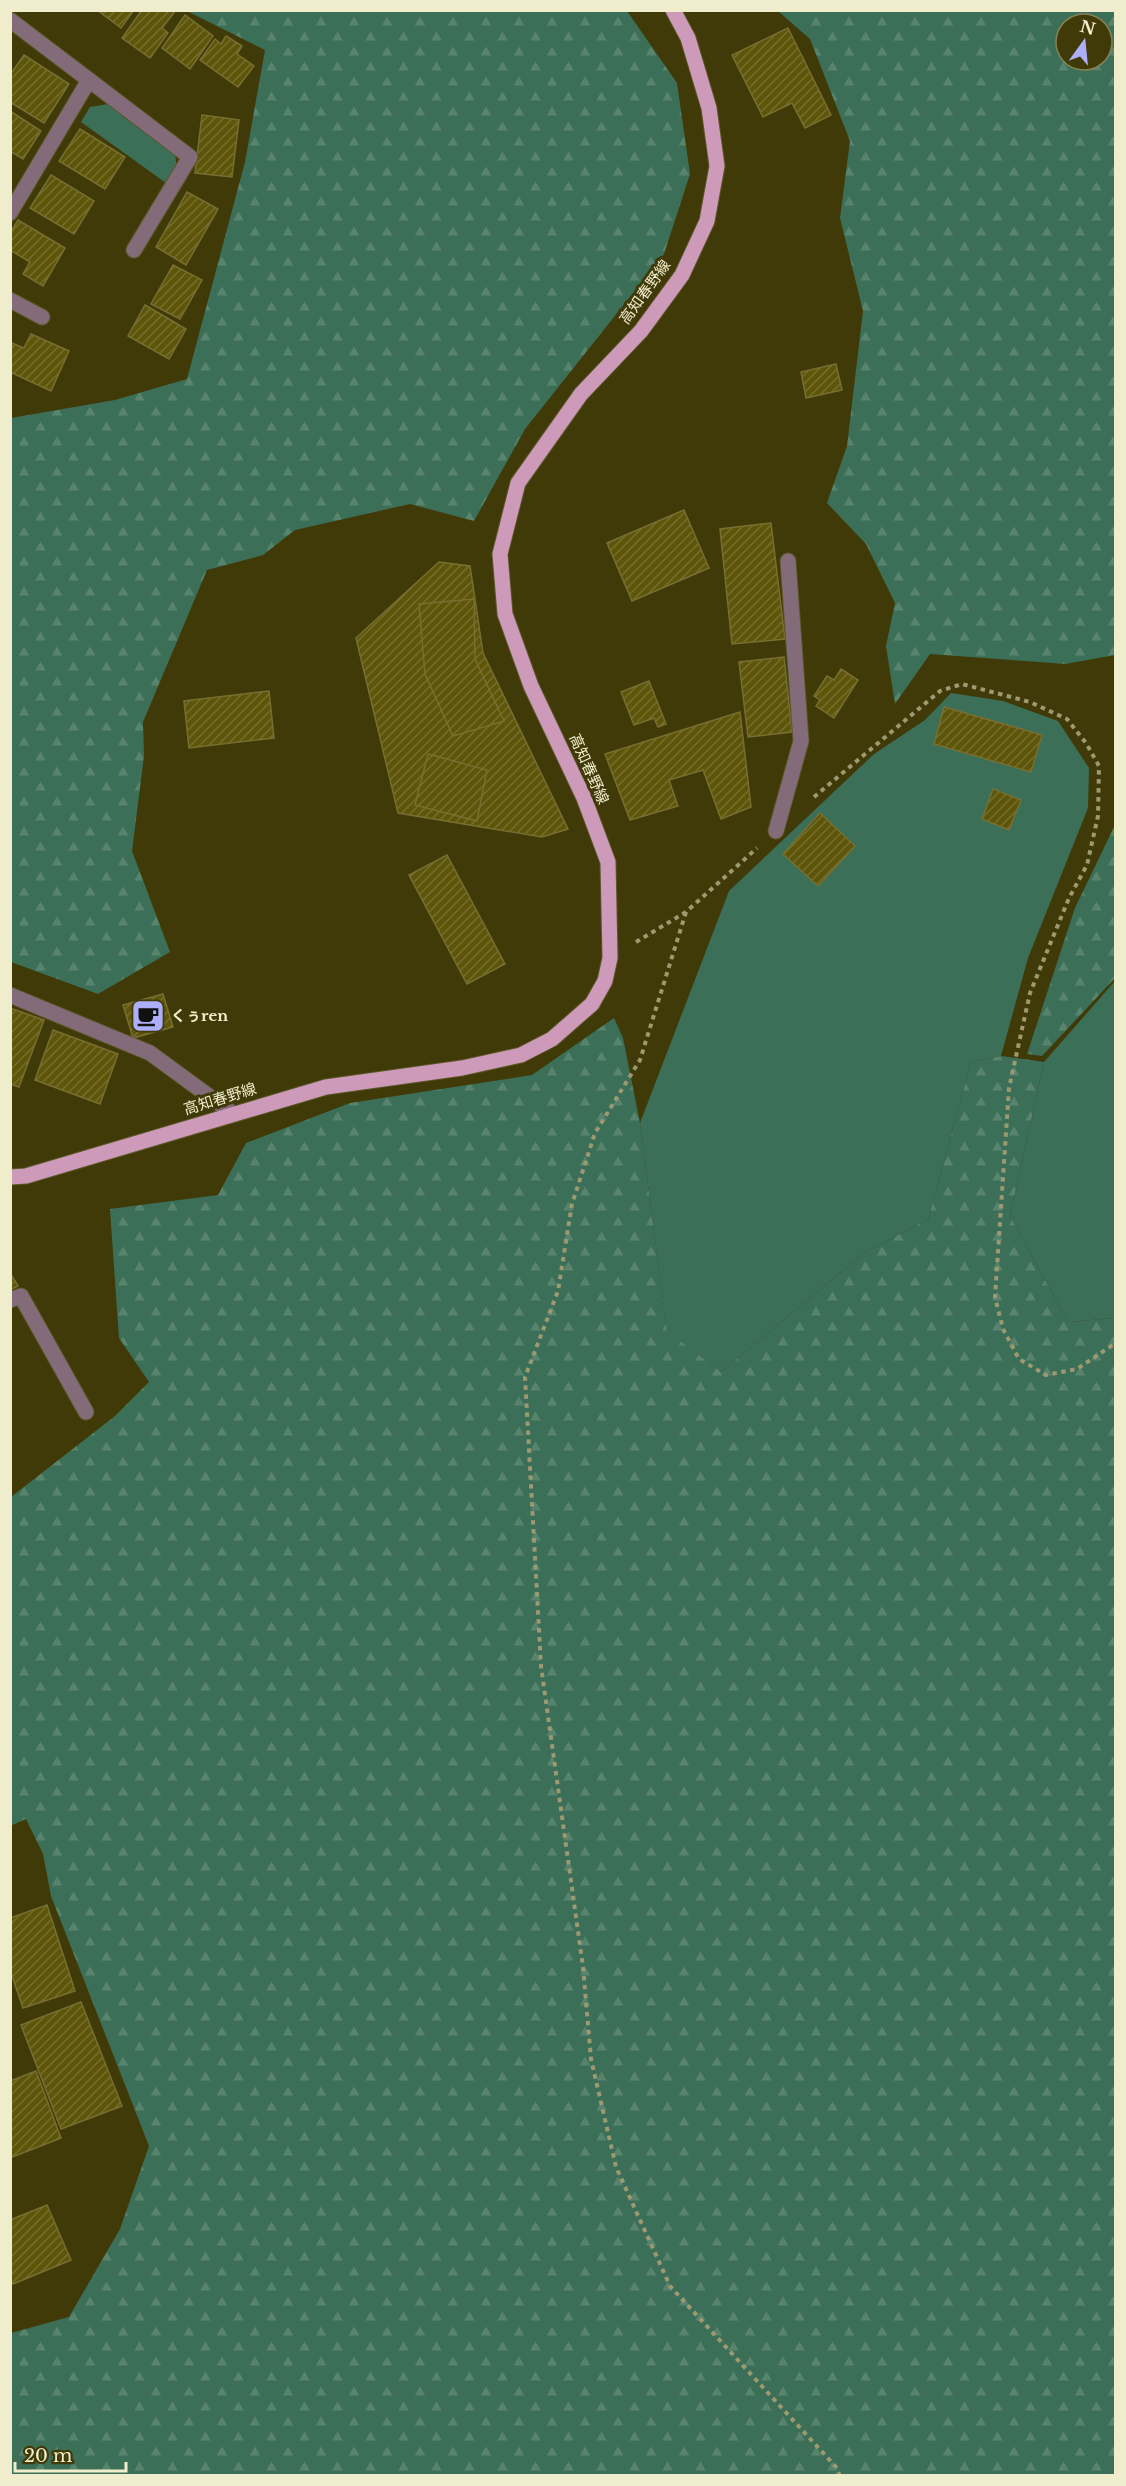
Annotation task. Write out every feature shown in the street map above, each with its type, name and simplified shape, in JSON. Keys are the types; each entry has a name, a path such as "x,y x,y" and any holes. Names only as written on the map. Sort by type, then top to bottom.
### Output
{"main road":[{"name":"高知春野線","path":"10,1177 26,1176 232,1113 326,1087 462,1068 521,1055 552,1039 592,1004 605,981 610,958 608,862 584,798 531,686 505,614 500,554 518,483 581,394 648,322 682,275 707,221 717,166 709,108 688,38 673,10"}],"street":[{"path":"10,20 190,157 134,250"},
{"path":"10,213 88,80"},
{"path":"10,300 42,317"},
{"path":"776,831 801,741 788,561"},
{"path":"10,995 150,1053 232,1113"},
{"path":"10,1300 21,1296 86,1412"}],"path":[{"path":"610,958 686,912 776,831 940,691 962,684 1030,702 1067,719 1086,743 1099,766 1098,816 1086,865 1069,898 1030,993 1009,1088 995,1297 1003,1329 1019,1359 1046,1375 1077,1369 1116,1343"},
{"path":"686,912 640,1060 596,1133 572,1204 558,1292 525,1377 541,1666 583,1967 591,2060 616,2167 670,2286 828,2458 840,2475"}],"green space":[{"path":"187,11 627,11 677,83 690,174 664,254 525,429 474,521 410,504 295,530 263,555 207,570 143,722 144,756 132,851 170,952 98,994 11,962 11,418 115,400 187,379 245,162 265,50"},
{"path":"778,11 1115,11 1115,655 1065,664 930,654 895,704 886,646 895,603 866,544 827,503 847,446 863,311 840,218 850,141 810,39"},
{"path":"108,104 175,154 177,169 166,183 81,122 90,107"},
{"path":"951,693 1003,701 1058,721 1089,768 1088,808 1028,958 1001,1056 971,1062 928,1219 864,1253 721,1372 667,1332 640,1123 729,891 874,754 925,720"},
{"path":"1115,825 1115,978 1042,1056 1027,1054 1075,908"},
{"path":"1115,981 1115,1318 1068,1322 1010,1216 1044,1062"},
{"path":"614,1018 623,1038 640,1123 667,1331 721,1372 864,1253 928,1219 971,1062 1001,1056 1044,1062 1010,1216 1068,1322 1115,1318 1115,2475 11,2475 11,2333 69,2317 120,2229 149,2146 51,1896 43,1854 26,1819 10,1826 11,1497 115,1416 149,1382 119,1338 110,1209 218,1195 246,1143 350,1103 532,1075"}],"building":[{"path":"97,10 134,10 121,28"},
{"path":"142,10 176,10 162,28 168,33 150,58 122,38"},
{"path":"185,15 213,36 190,69 162,48"},
{"path":"788,28 831,115 805,128 792,103 763,117 732,55"},
{"path":"226,36 242,46 237,54 254,66 238,87 200,60 215,39 221,44"},
{"path":"24,55 69,84 44,123 10,102 10,75"},
{"path":"10,111 41,131 23,159 10,151"},
{"path":"202,115 239,120 232,177 195,173"},
{"path":"80,129 125,157 105,189 59,161"},
{"path":"51,175 94,201 74,234 30,208"},
{"path":"187,192 218,209 186,265 156,247"},
{"path":"18,220 65,248 43,286 23,274 30,262 10,250 10,233"},
{"path":"173,265 202,280 180,319 151,304"},
{"path":"145,305 186,329 169,359 128,336"},
{"path":"31,334 69,351 51,391 10,372 12,343 24,348"},
{"path":"836,364 842,390 806,398 801,372"},
{"path":"684,510 709,568 632,601 607,543"},
{"path":"771,523 785,639 732,644 720,529"},
{"path":"439,562 470,566 483,653 568,829 542,837 398,813 356,638"},
{"path":"474,599 475,659 504,721 453,736 425,674 419,604"},
{"path":"784,657 792,732 748,737 739,662"},
{"path":"841,669 858,680 834,718 816,706 820,700 814,696 827,676 834,680"},
{"path":"649,681 666,724 658,727 654,718 634,725 621,692"},
{"path":"269,691 274,738 189,748 184,701"},
{"path":"944,707 1042,735 1031,772 934,744"},
{"path":"740,712 751,807 721,819 703,770 669,780 678,806 630,820 605,754"},
{"path":"428,754 487,770 477,821 415,805"},
{"path":"993,789 1021,800 1009,830 982,819"},
{"path":"820,813 855,846 818,886 783,854"},
{"path":"447,855 505,964 467,984 409,875"},
{"name":"くぅren","path":"163,994 173,1027 133,1038 123,1005"},
{"path":"10,1008 44,1020 19,1087 10,1084"},
{"path":"53,1030 118,1054 100,1104 35,1080"},
{"path":"10,1273 18,1286 10,1290"},
{"path":"47,1905 75,1991 23,2008 10,1970 10,1918"},
{"path":"81,2002 122,2106 61,2129 21,2025"},
{"path":"36,2071 61,2138 10,2158 10,2081"},
{"path":"47,2205 71,2260 13,2284 10,2278 10,2220"}],"place":[{"name":"くぅren","path":"148,1016"}]}
